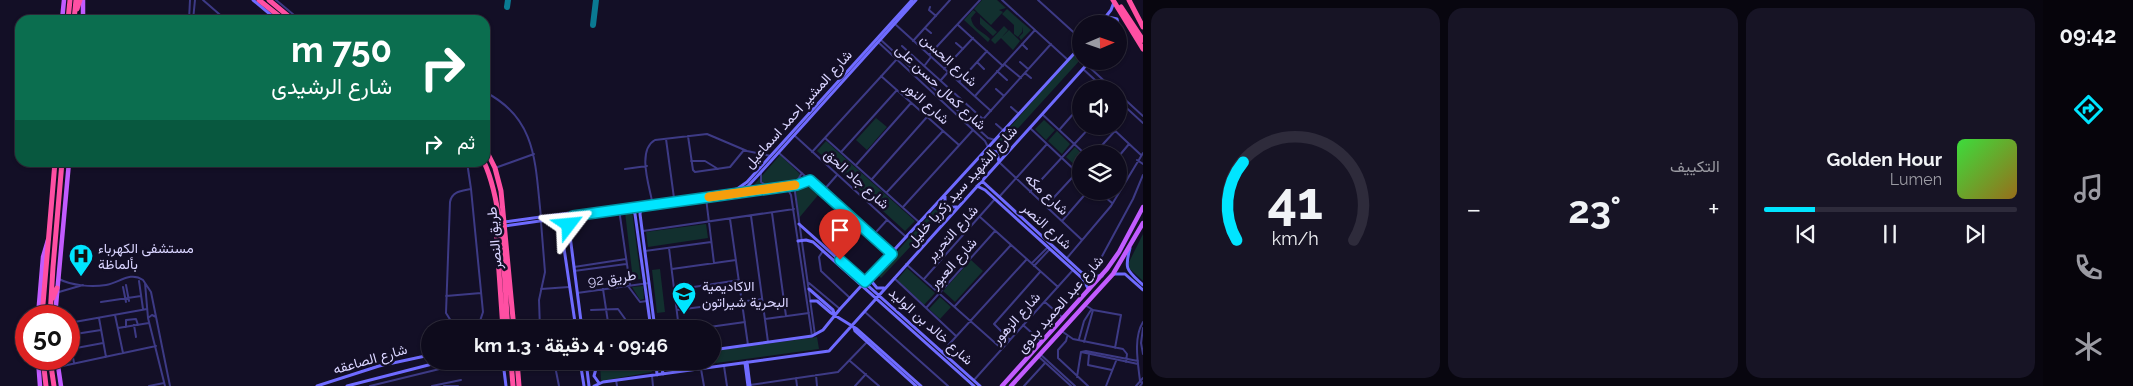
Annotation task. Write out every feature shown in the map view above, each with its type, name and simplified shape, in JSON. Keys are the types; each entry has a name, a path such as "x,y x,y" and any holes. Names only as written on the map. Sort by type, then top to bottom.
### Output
{"highway":[{"path":"68,15 70,0"},
{"path":"75,15 76,0"},
{"path":"76,15 82,0"},
{"path":"260,0 278,15"},
{"path":"269,0 287,15"},
{"path":"1114,0 1122,15"},
{"path":"1114,0 1143,40"},
{"path":"1129,0 1142,21 1143,27"},
{"path":"1128,25 1143,49"},
{"name":"طريق النصر","path":"490,158 495,168 501,191 502,224"},
{"path":"43,305 55,167"},
{"path":"51,303 62,167"},
{"name":"طريق النصر","path":"486,167 491,180 497,213 502,224"},
{"path":"497,213 495,223 507,320"},
{"path":"502,224 508,320"},
{"path":"51,303 57,291"},
{"path":"44,370 46,386"},
{"path":"52,370 54,386"},
{"path":"512,370 513,386"},
{"path":"518,370 519,386"}],"main road":[{"path":"62,15 64,0"},
{"path":"82,0 82,15"},
{"path":"56,305 69,167"},
{"name":"شارع عبد الحميد بدوى","path":"1002,386 1102,276 1119,252 1143,207"},
{"name":"شارع عبد الحميد بدوى","path":"1011,386 1112,274 1143,222"},
{"path":"39,305 43,257 48,238"},
{"path":"39,370 40,386"},
{"path":"58,370 61,386"}],"street":[{"path":"188,15 190,0"},
{"path":"194,15 195,0"},
{"path":"203,0 220,15"},
{"path":"253,0 270,15"},
{"path":"276,0 294,15"},
{"name":"شارع المشير احمد اسماعيل","path":"736,192 748,186 794,136 912,0"},
{"name":"شارع المشير احمد اسماعيل","path":"541,219 573,216 652,201 737,189 747,182 916,0"},
{"path":"913,41 950,0"},
{"path":"924,66 930,56 980,0"},
{"path":"1002,0 1068,60"},
{"path":"1038,0 1072,31"},
{"path":"1108,15 1114,0"},
{"path":"930,7 929,10 936,16"},
{"name":"شارع الحسن","path":"894,24 990,111"},
{"path":"958,25 1021,78"},
{"path":"925,28 930,33"},
{"path":"974,96 1035,30"},
{"path":"944,69 973,38"},
{"name":"شارع كمال حسن على","path":"879,41 885,43 988,138 995,140"},
{"name":"شارع كمال حسن على","path":"879,41 882,46 985,141 987,149"},
{"path":"882,46 885,43"},
{"path":"956,43 963,49"},
{"path":"1022,44 1027,49"},
{"path":"976,127 1051,44"},
{"path":"902,46 983,119"},
{"path":"959,82 987,51"},
{"name":"شارع الشهيد سيد زكريا خليل","path":"814,335 823,330 835,314 946,196 1072,56"},
{"path":"812,152 897,59"},
{"path":"977,62 984,69"},
{"path":"1020,62 1028,70"},
{"name":"شارع الشهيد سيد زكريا خليل","path":"721,366 827,351 853,327 906,264 1082,70"},
{"path":"1084,70 1095,80"},
{"path":"1092,70 1103,80"},
{"path":"997,71 1007,80"},
{"path":"940,80 948,72"},
{"path":"1025,73 1031,78"},
{"name":"شارع النور","path":"881,76 959,145"},
{"path":"996,89 1004,96"},
{"path":"841,152 897,90"},
{"path":"490,95 505,104 520,121 534,154 545,272 539,300 540,320"},
{"path":"1127,101 1143,116"},
{"path":"856,165 911,103"},
{"path":"1011,107 1019,114"},
{"path":"1127,108 1143,123"},
{"path":"1042,114 1074,144"},
{"path":"1059,130 1072,115"},
{"path":"872,179 927,117"},
{"path":"996,124 1004,131"},
{"path":"1030,128 1072,167"},
{"path":"903,207 973,130"},
{"path":"887,193 943,131"},
{"path":"652,201 646,166 646,156 651,143 688,136 710,135 744,150 771,156"},
{"path":"1030,192 1082,135"},
{"path":"1102,145 1111,135"},
{"path":"1066,258 1112,204 1142,154 1119,135"},
{"path":"688,136 693,170 695,172 732,166 744,150"},
{"name":"شارع جاد الحق","path":"794,136 907,238"},
{"name":"شارع جاد الحق","path":"825,138 920,223"},
{"path":"985,141 988,138"},
{"path":"666,139 674,198"},
{"name":"شارع التحرير","path":"924,279 1047,144"},
{"path":"1127,147 1130,144"},
{"path":"987,149 997,152 999,156 998,162"},
{"path":"778,153 892,254"},
{"path":"495,168 534,154"},
{"path":"1137,160 1143,164"},
{"path":"692,161 705,161 718,169"},
{"name":"شارع مكه","path":"998,162 1082,240"},
{"path":"625,169 646,166"},
{"path":"468,167 471,189 482,293 483,315 480,321 470,326 461,325 449,320 446,312 446,296 450,197 458,192 471,189"},
{"name":"شارع المشير احمد اسماعيل","path":"761,172 761,182 765,185 799,180"},
{"path":"801,184 799,180 802,173"},
{"path":"822,191 837,175"},
{"path":"1086,275 1100,260 1143,175"},
{"path":"1046,206 1072,177"},
{"name":"شارع المشير احمد اسماعيل","path":"502,224 797,185 810,180"},
{"name":"شارع النصر","path":"982,180 986,188 1086,275"},
{"path":"797,185 795,192 809,313 814,335"},
{"path":"786,186 791,192 802,240"},
{"name":"شارع النصر","path":"977,186 986,188"},
{"path":"946,196 945,202 948,207 958,207"},
{"path":"706,197 714,263"},
{"name":"شارع النصر","path":"997,198 1085,282 1089,291"},
{"path":"1062,221 1080,200"},
{"path":"1108,200 1112,204"},
{"path":"641,206 643,252"},
{"path":"632,208 643,252 653,320"},
{"path":"619,209 629,286 640,302 647,301"},
{"path":"642,231 794,209"},
{"path":"772,212 786,316"},
{"path":"573,216 569,225 581,320"},
{"path":"751,216 768,342"},
{"path":"980,217 1058,287"},
{"path":"556,218 561,225 575,320"},
{"path":"730,218 748,344"},
{"path":"877,231 887,220"},
{"path":"561,225 565,223 569,225"},
{"name":"شارع خالد بن الوليد","path":"799,224 974,386"},
{"name":"شارع العبور","path":"926,308 995,231"},
{"path":"802,240 810,234"},
{"name":"شارع خالد بن الوليد","path":"802,240 813,242 864,284"},
{"path":"643,252 712,242"},
{"path":"1131,244 1126,272 1143,290"},
{"path":"955,307 1011,245"},
{"path":"669,248 678,320"},
{"path":"1033,265 1049,248"},
{"path":"823,251 819,257 820,270 850,298"},
{"path":"574,269 626,259"},
{"path":"942,352 1026,259"},
{"path":"672,269 736,260"},
{"path":"574,269 627,264"},
{"path":"906,264 1002,349"},
{"name":"شارع الزهور","path":"974,380 1073,270"},
{"path":"1010,340 994,324 1041,272"},
{"path":"1112,274 1126,272 1143,285"},
{"path":"872,275 872,282 878,288 885,288"},
{"path":"1086,275 1102,276"},
{"path":"1085,282 1088,279 1086,275"},
{"path":"58,277 64,281 83,285 106,285 131,276 144,281 150,289 170,386"},
{"path":"894,278 956,336"},
{"path":"674,290 739,280"},
{"path":"139,281 143,309"},
{"path":"144,281 147,290 148,318 164,384 149,386"},
{"path":"647,283 650,320"},
{"name":"طريق 92","path":"577,293 647,283"},
{"path":"806,283 840,309"},
{"path":"57,291 83,285"},
{"path":"126,285 129,299"},
{"path":"123,287 126,302"},
{"path":"541,289 570,287"},
{"path":"603,289 608,320"},
{"path":"807,290 818,296 835,314 853,327 921,386"},
{"path":"807,290 813,300 835,314"},
{"path":"124,294 128,293"},
{"path":"446,296 482,293"},
{"path":"102,302 141,296"},
{"path":"813,300 818,296"},
{"name":"شارع خالد بن الوليد","path":"878,297 980,386"},
{"path":"677,310 762,299"},
{"path":"813,300 814,335"},
{"path":"1044,302 1064,318"},
{"path":"1085,305 1092,310 1121,315 1115,348"},
{"path":"80,321 147,309"},
{"path":"591,310 619,310 626,320"},
{"path":"1078,340 1084,321 1092,310"},
{"path":"1084,342 1092,310"},
{"path":"865,312 948,386"},
{"path":"765,319 809,313"},
{"path":"115,315 122,353"},
{"path":"148,318 152,315 156,317"},
{"path":"98,318 106,357"},
{"path":"126,327 126,320 136,319 138,325"},
{"path":"721,325 744,322"},
{"path":"1141,383 1138,364 1139,329 1143,322"},
{"path":"118,328 149,323"},
{"path":"1024,325 1042,342"},
{"path":"134,326 136,337"},
{"path":"853,327 916,386"},
{"path":"1143,328 1139,343 1143,354"},
{"path":"80,333 101,330"},
{"path":"1061,331 1084,342 1124,350 1126,360"},
{"path":"721,348 814,335"},
{"path":"1066,335 1066,341 1059,348 1057,356 1088,386"},
{"path":"746,363 749,386 838,372 867,342"},
{"path":"80,347 103,343"},
{"path":"80,363 156,346"},
{"path":"1077,376 1083,350 1138,364"},
{"path":"1090,353 1088,365 1112,370"},
{"path":"1039,355 1045,363 1071,386"},
{"path":"1039,355 1068,384 1076,386"},
{"name":"شارع الصاعقه","path":"317,386 379,366 421,357"},
{"path":"1106,386 1117,358"},
{"path":"1126,360 1138,361"},
{"path":"850,361 879,386"},
{"path":"1024,386 1045,363"},
{"path":"724,366 727,386"},
{"name":"شارع الصاعقه","path":"347,386 421,367"},
{"path":"370,386 436,370"},
{"path":"504,370 506,386"},
{"path":"555,370 559,386"},
{"path":"581,370 584,386"},
{"path":"588,370 589,386"},
{"path":"595,370 593,374 599,383"},
{"path":"657,370 657,375"},
{"path":"662,370 663,374"},
{"name":"شارع الشهيد سيد زكريا خليل","path":"594,386 599,383 616,380 694,370"},
{"path":"702,370 704,386"},
{"path":"855,386 866,374"},
{"path":"816,375 817,386"},
{"path":"652,376 653,386"},
{"path":"796,378 797,386"},
{"path":"1136,386 1141,383 1143,378"},
{"path":"432,386 461,380"},
{"path":"616,380 617,386"},
{"path":"775,381 775,386"},
{"path":"444,386 458,386"}],"green space":[{"path":"982,0 997,0 1006,8 999,10 1003,12 991,25 974,9"},
{"path":"1007,9 1031,30 1021,40 1019,37 1023,33 1022,26 1022,32 1018,37 1014,34 1014,25 1002,14"},
{"path":"973,10 976,12 971,18 972,22 976,28 990,39 988,42 964,20"},
{"path":"980,17 997,32 993,36 980,24"},
{"path":"1004,26 1008,30 1002,37 1009,30 1020,41 1013,50 1001,38 995,44 991,40"},
{"path":"1072,56 1072,69 1001,147 996,143"},
{"path":"876,118 887,127 867,150 856,140"},
{"path":"1044,120 1055,130 1046,140 1035,129"},
{"path":"1057,131 1070,144 1062,154 1048,141"},
{"path":"826,141 915,221 905,231 817,151"},
{"path":"1072,150 1072,162 1066,157"},
{"path":"780,155 801,175 797,180 753,186"},
{"path":"806,182 819,194 799,218 796,192"},
{"path":"935,209 941,214 881,278 877,274"},
{"path":"632,211 641,279 633,280 625,212"},
{"path":"706,224 708,238 648,247 646,232"},
{"path":"1143,234 1143,281 1130,269 1128,264"},
{"path":"971,260 983,271 955,302 943,291"},
{"path":"907,268 935,293 924,305 897,280"},
{"path":"660,269 665,312 657,313 652,270"},
{"path":"643,286 644,299 640,300 632,287"},
{"path":"940,297 951,307 940,319 929,309"},
{"path":"817,337 819,349 721,362 721,350"},
{"path":"600,370 652,370 652,372 601,381"}],"taxiway":[{"path":"507,7 508,0"},
{"path":"593,25 596,0"}],"slow traffic":[{"path":"709,197 795,185"}],"place":[{"name":"مستشفى الكهرباء بألماظة","path":"81,277"},
{"name":"الاكاديمية البحرية شيراتون","path":"684,315"}],"route":[{"path":"569,225 570,219 573,216 797,185 810,180 892,254 865,282 840,260"}]}
